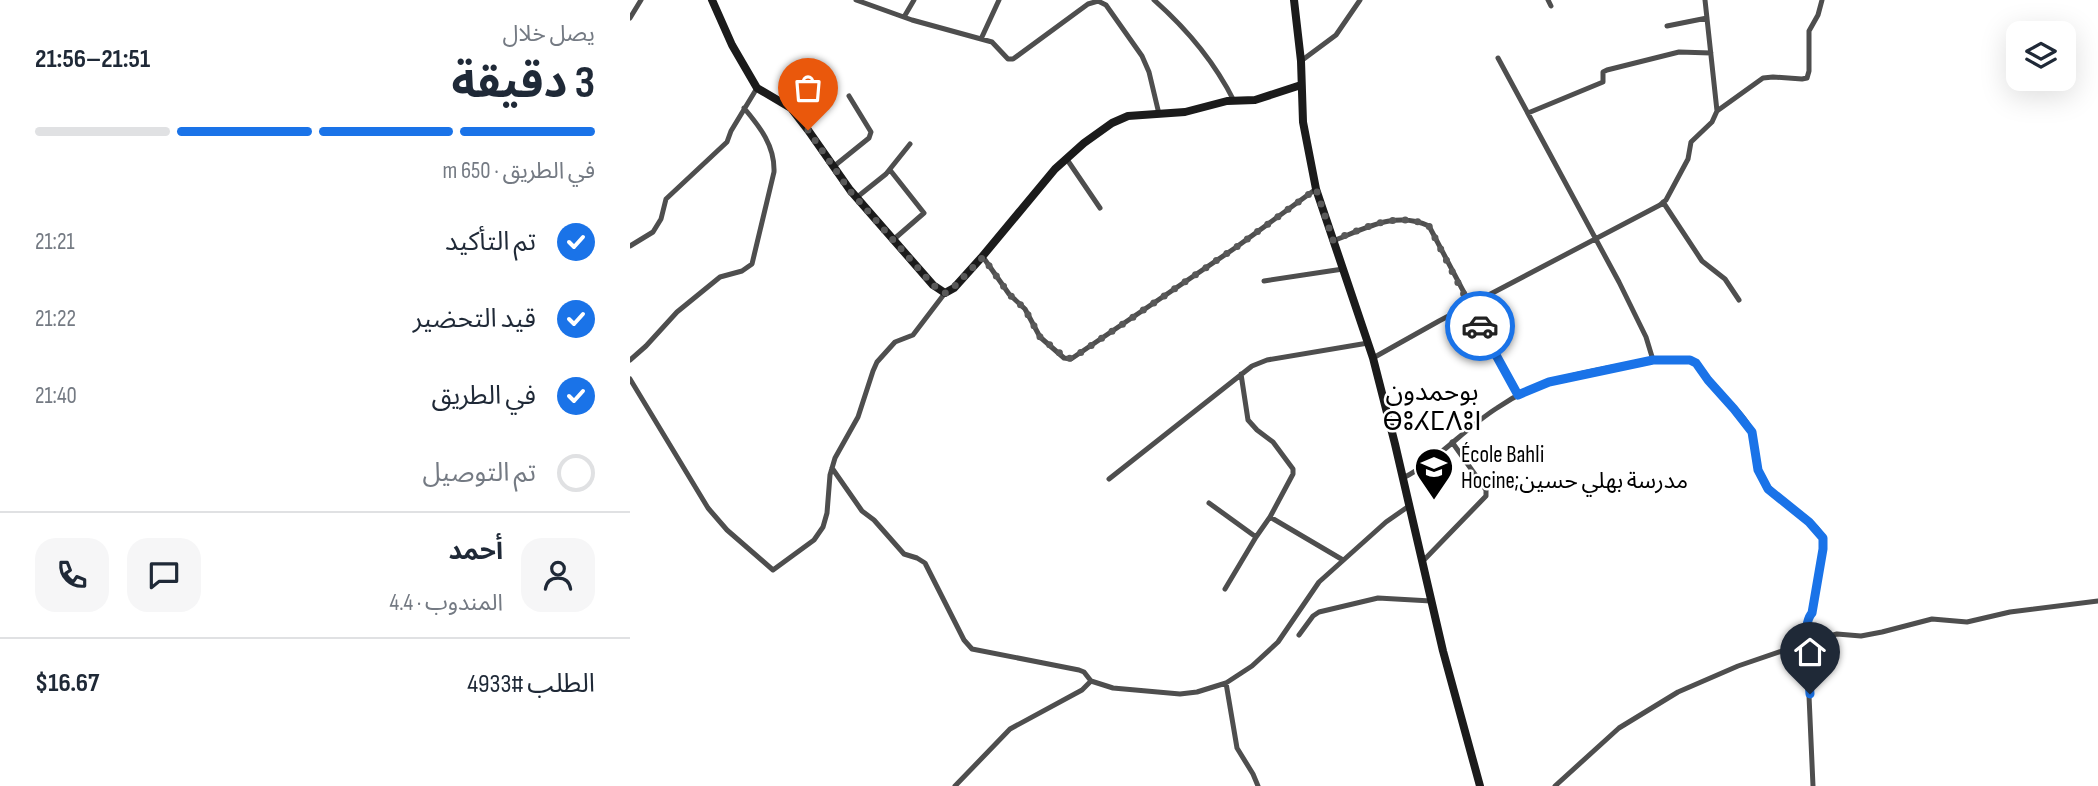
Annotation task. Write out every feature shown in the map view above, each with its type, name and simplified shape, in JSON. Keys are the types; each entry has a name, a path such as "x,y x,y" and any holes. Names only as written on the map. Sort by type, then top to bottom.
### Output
{"street":[{"path":"630,18 641,0"},
{"path":"712,0 732,45 757,88 791,108 856,198 933,285 945,293"},
{"path":"856,0 912,20 992,42 1008,60 1087,4 1098,1 1106,5 1142,56 1149,72 1159,114"},
{"path":"904,17 914,0"},
{"path":"981,39 999,0"},
{"path":"1154,0 1174,17 1201,49 1222,78 1234,101"},
{"path":"1294,0 1301,61 1303,122 1316,189 1373,358 1431,601 1480,786"},
{"path":"1301,61 1336,35 1360,0"},
{"path":"1705,0 1717,111"},
{"path":"1373,358 1663,202 1688,159 1691,142 1712,122 1717,111 1763,78 1807,78 1809,31 1818,15 1822,0"},
{"path":"1667,26 1707,18"},
{"path":"1528,113 1603,82 1603,72 1607,69 1679,52 1711,53"},
{"path":"1498,58 1597,238 1636,316 1653,360"},
{"path":"630,379 708,508 727,530 773,570 820,534 827,513 835,458 858,417 877,362 895,342 913,335 945,293 954,288 983,257 1066,158 1106,127 1121,119 1140,114 1185,112 1215,104 1265,97 1301,85"},
{"path":"630,246 653,232 658,226 666,199 727,142 757,88"},
{"path":"791,108 804,98 821,92"},
{"path":"833,167 869,138 872,132 849,96"},
{"path":"630,360 677,312 720,277 742,271 751,264 766,208 774,161 762,129 744,108"},
{"path":"856,198 890,170 910,144"},
{"path":"1066,158 1100,208"},
{"path":"890,170 924,213 893,240"},
{"path":"983,257 1009,294 1025,309 1040,337 1064,358 1071,359 1235,248 1316,189"},
{"path":"1663,202 1702,261 1725,279 1739,300"},
{"path":"1333,240 1390,220 1422,223 1431,228 1469,306 1518,395"},
{"path":"1264,281 1343,269"},
{"path":"1109,479 1252,366 1267,360 1368,343"},
{"path":"1403,478 1425,464 1494,409 1549,382 1653,360 1690,360 1696,363 1752,432 1758,470 1768,489 1809,522 1823,538 1812,613 1807,621 1813,786"},
{"path":"1225,589 1270,517 1294,472 1273,442 1248,420 1241,374"},
{"path":"1423,561 1486,496 1486,490 1452,442"},
{"path":"832,468 862,511 874,520 904,554 925,563 964,640 972,649 1084,671 1091,681 1113,688 1180,694 1226,683 1252,666 1278,642 1319,582 1386,522 1409,506"},
{"path":"1209,503 1256,537"},
{"path":"1270,517 1343,561"},
{"path":"1299,635 1316,614 1332,609 1378,598 1431,601"},
{"path":"1555,786 1619,728 1678,692 1738,666 1838,634 1861,636 1932,619 1967,622 2010,612 2098,601"},
{"path":"955,786 1010,729 1082,690 1091,681"},
{"path":"1226,683 1237,748 1258,786"}],"way so far":[{"path":"808,130 850,191 933,285 945,293 950,291 983,257 1009,294 1025,309 1040,337 1067,359 1071,359 1235,248 1316,189 1333,240 1390,220 1413,220 1429,226 1480,326"}],"place":[{"name":"École Bahli Hocine;مدرسة بهلي حسين","path":"1434,501"}],"district":[{"name":"بوحمدون ⴱⵓⵃⵎⴷⵓⵏ","path":"1432,406"}],"route":[{"path":"1480,326 1518,395 1549,382 1653,360 1690,360 1696,363 1752,432 1758,470 1768,489 1814,526 1823,538 1812,613 1808,617 1806,628 1810,694"}]}
